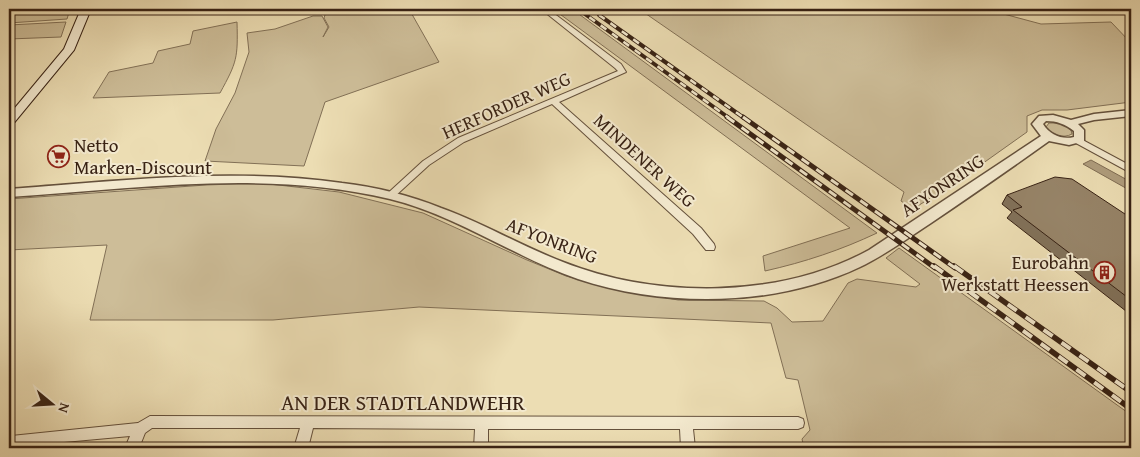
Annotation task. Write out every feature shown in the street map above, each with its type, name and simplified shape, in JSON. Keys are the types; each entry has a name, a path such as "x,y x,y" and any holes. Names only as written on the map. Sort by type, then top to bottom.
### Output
{"main road":[{"path":"9,122 70,50 86,9"}],"street":[{"name":"HERFORDER WEG","path":"390,196 442,151 474,133 619,75 622,72 618,66 544,9"},
{"name":"MINDENER WEG","path":"553,100 696,231 710,247"},
{"path":"1070,123 1094,117 1131,113"},
{"path":"1077,140 1080,139 1081,133 1070,123 1054,118 1040,119 1038,127 1049,136 1064,141 1077,140 1131,170"},
{"name":"AFYONRING","path":"9,193 181,181 256,180 310,184 390,196 424,207 549,262 584,275 661,290 700,293 742,291 765,289 818,277 862,259 939,212 1049,136"},
{"name":"AN DER STADTLANDWEHR","path":"11,442 140,429 150,422 798,423"},
{"path":"301,448 308,423"},
{"path":"481,448 482,424"},
{"path":"686,424 688,448"},
{"path":"132,448 140,429"}],"shaded area":[{"path":"9,9 70,9 67,19 9,23"},
{"path":"327,9 409,9 439,62 325,102 304,166 205,161 216,129 235,93 249,52 247,33 275,29 313,16 322,16 328,27 323,37 329,27 324,18"},
{"path":"553,9 572,9 877,233 822,255 765,271 763,256 850,228"},
{"path":"639,9 985,9 1041,24 1111,22 1131,43 1131,102 1067,110 1042,110 1027,116 1027,132 965,176 913,209 901,201 904,192"},
{"path":"66,22 61,37 9,39 9,25"},
{"path":"237,22 237,52 230,74 220,93 93,98 109,72 153,63 158,51 190,44 193,31"},
{"path":"1049,123 1061,123 1071,130 1072,134 1061,136 1054,134 1046,127"},
{"path":"1091,160 1131,182 1131,191 1083,164"},
{"path":"261,183 339,192 423,213 566,276 603,286 678,300 764,301 777,308 792,322 823,321 848,283 857,279 916,287 920,284 886,258 899,248 1131,415 1131,448 804,448 802,439 810,430 798,380 786,378 771,323 419,307 273,320 90,320 107,245 9,250 9,199"}],"building":[{"name":"Eurobahn Werkstatt Heessen","path":"1055,177 1072,179 1131,218 1131,300 1013,210 1022,207 1007,195"}],"railway":[{"path":"578,9 729,118"},
{"path":"599,15 744,118"},
{"path":"727,117 935,268"},
{"path":"743,117 955,268"},
{"path":"934,266 1131,409"},
{"path":"954,266 1131,392"}],"place":[{"name":"Netto Marken-Discount","path":"58,156"},
{"name":"Eurobahn Werkstatt Heessen","path":"1105,273"}]}
